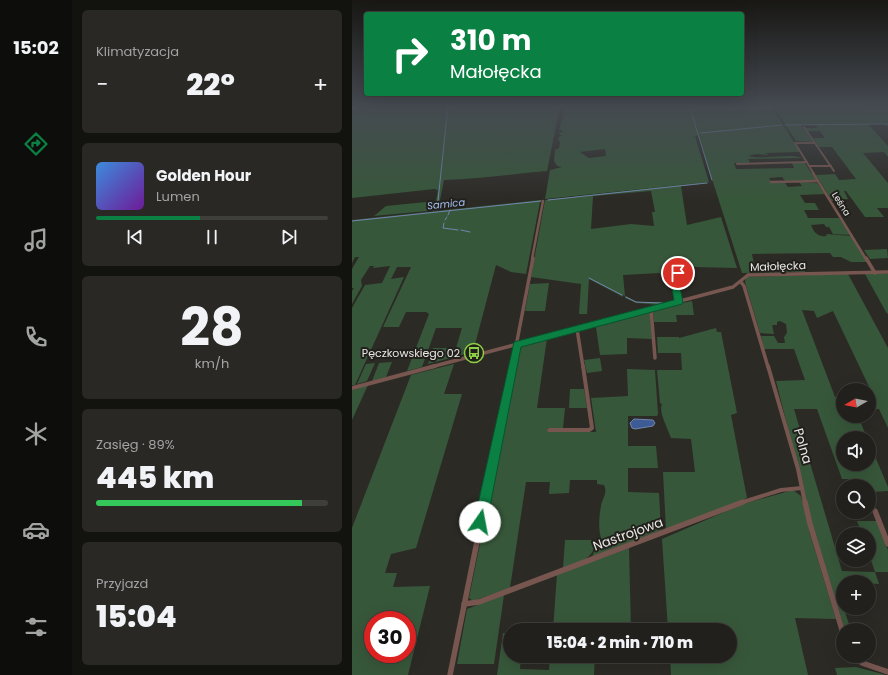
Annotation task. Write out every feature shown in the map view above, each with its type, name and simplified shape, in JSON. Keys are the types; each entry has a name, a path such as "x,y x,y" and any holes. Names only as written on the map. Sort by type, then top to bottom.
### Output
{"street":[{"path":"810,138 834,171"},
{"name":"Leśna","path":"814,143 795,143 875,272"},
{"path":"737,164 806,162"},
{"path":"809,166 831,166"},
{"path":"771,182 818,181"},
{"path":"450,675 517,344 543,200"},
{"path":"677,271 675,283 679,302"},
{"name":"Małołęcka","path":"352,388 732,287 741,282 744,276 754,274 888,272"},
{"name":"Polna","path":"741,282 744,286 798,469 810,524 839,623"},
{"path":"651,309 653,318 655,358"},
{"path":"549,430 589,430 592,428 577,329"},
{"name":"Nastrojowa","path":"464,604 479,602 754,498 781,490 802,488"},
{"path":"876,514 888,544"},
{"path":"865,663 888,672"}],"green space":[{"path":"352,138 554,138 547,171 482,178 444,180 438,210 374,216 386,206 436,201 438,190 434,189 352,198"},
{"path":"558,138 695,138 709,182 545,199 550,170 562,167 557,166 554,161 555,150 559,148 560,143","holes":["605,149 606,156 589,158 580,152"]},
{"path":"699,138 791,138 800,152 765,153 769,155 756,154 748,156 791,156 802,158 748,159 750,163 734,163 736,169 794,168 792,163 805,163 816,180 785,181 782,177 769,178 772,183 785,183 788,187 802,186 799,182 817,183 825,194 800,195 805,203 815,203 819,210 804,210 808,218 839,218 851,235 833,234 829,227 826,227 824,224 811,225 814,230 821,236 827,236 826,234 852,236 868,262 851,262 841,257 833,257 830,253 752,254 754,264 758,267 794,266 804,269 805,272 742,273"},
{"path":"794,138 810,138 813,142 796,141"},
{"path":"813,138 880,138 888,146 888,157 884,152 863,153 888,183 888,208 877,208 884,217 865,217 846,191 844,191 848,199 832,201 816,175 835,174 839,180 856,179 832,147 819,147"},
{"path":"704,182 710,183 681,186 687,225 721,217 737,268 694,267 660,275 660,273 623,275 625,296 623,295 623,297 589,279 587,314 579,314 581,284 531,277 545,200","holes":["651,191 655,212 652,212 654,226 631,224 591,229 593,196"]},
{"path":"542,201 540,202 526,274 511,272 496,265 473,352 428,364 433,348 456,348 462,328 436,328 422,367 407,371 429,314 426,312 406,312 399,327 383,327 411,267 397,267 391,279 404,277 355,385 352,385 352,308 365,285 382,283 390,266 373,268 374,266 370,266 361,280 362,286 352,304 352,291 354,288 352,288 352,269 359,257 355,257 352,263 352,220"},
{"path":"887,249 888,258 870,259 864,250"},
{"path":"848,274 888,348 888,428 879,409 876,409 876,383 867,383 833,311 817,318 814,311 802,310 836,397 836,423 861,423 864,431 836,431 836,462 817,409 794,409 836,551 836,567 841,567 842,571 875,572 876,575 836,575 836,601 812,523 776,381 805,380 794,349 764,349 761,336 774,336 778,343 785,343 784,337 787,333 786,324 780,321 777,322 777,325 772,325 774,334 760,333 745,282 747,277"},
{"path":"865,274 888,274 888,314 886,312"},
{"path":"549,283 545,311 525,311 530,284"},
{"path":"625,296 637,302 663,302 663,304 636,303 625,298"},
{"path":"692,301 694,315 676,315 677,322 654,322 653,312 655,309"},
{"path":"646,312 650,313 652,339 627,338 627,354 600,355 596,327"},
{"path":"716,328 717,332 721,332 737,413 731,415 747,498 700,518 666,530 663,472 695,472 691,439 671,438 662,415 662,404 660,403 657,370 682,370 681,353 658,353 657,337 679,338"},
{"path":"547,338 537,408 565,408 563,428 547,428 547,431 596,432 591,398 628,396 627,369 655,370 658,414 657,416 628,416 628,446 656,446 658,468 628,468 628,492 659,493 661,530 592,557 598,542 602,548 606,550 601,539 599,523 601,506 605,493 604,485 597,484 597,480 570,480 569,493 549,494 550,482 526,482 510,588 473,601 469,598 520,345"},
{"path":"600,358 602,371 587,373 584,360"},
{"path":"392,362 386,377 372,381 379,363"},
{"path":"375,363 367,381 357,384 366,364"},
{"path":"454,364 444,394 462,394 416,548 391,554 385,573 397,573 393,587 430,586 416,643 416,611 364,611 364,663 411,663 408,675 352,675 352,528 411,375"},
{"path":"368,385 352,420 352,390"},
{"path":"570,389 584,389 587,408 569,408"},
{"path":"876,459 888,487 888,491 876,492 876,479 842,479 839,471 876,471"},
{"path":"793,490 801,496 810,534 836,619 795,618 808,675 671,675 670,663 737,663 737,623 668,623 662,539 743,504"},
{"path":"857,521 877,521 888,550 888,572 875,572 873,567 876,567 876,527 859,527"},
{"path":"565,540 595,540 594,547 589,556 580,562 563,568"},
{"path":"629,548 631,623 554,623 557,574"},
{"path":"876,575 879,584 876,584"},
{"path":"504,595 494,664 457,664 467,609"},
{"path":"840,615 846,615 849,623 843,623"},
{"path":"503,633 503,663 520,663 520,669 549,670 550,663 595,663 594,675 497,675"},
{"path":"856,667 886,675 837,675 835,668"}],"water":[{"path":"634,419 653,420 655,423 653,426 635,429 632,428 630,423"}],"waterway":[{"path":"437,210 445,138"},
{"name":"Samica","path":"699,138 712,180"},
{"name":"Samica","path":"548,200 707,183"},
{"name":"Samica","path":"450,211 541,201"},
{"name":"Samica","path":"352,221 450,211"},
{"name":"Samica","path":"448,215 450,211"},
{"path":"444,223 443,228 458,230"},
{"path":"461,230 470,232"},
{"path":"589,278 622,295"},
{"path":"626,297 636,302 661,303"}],"place":[{"name":"Pęczkowskiego 02","path":"474,353"}],"route":[{"path":"480,522 517,344 679,302 675,283 678,273"}]}
